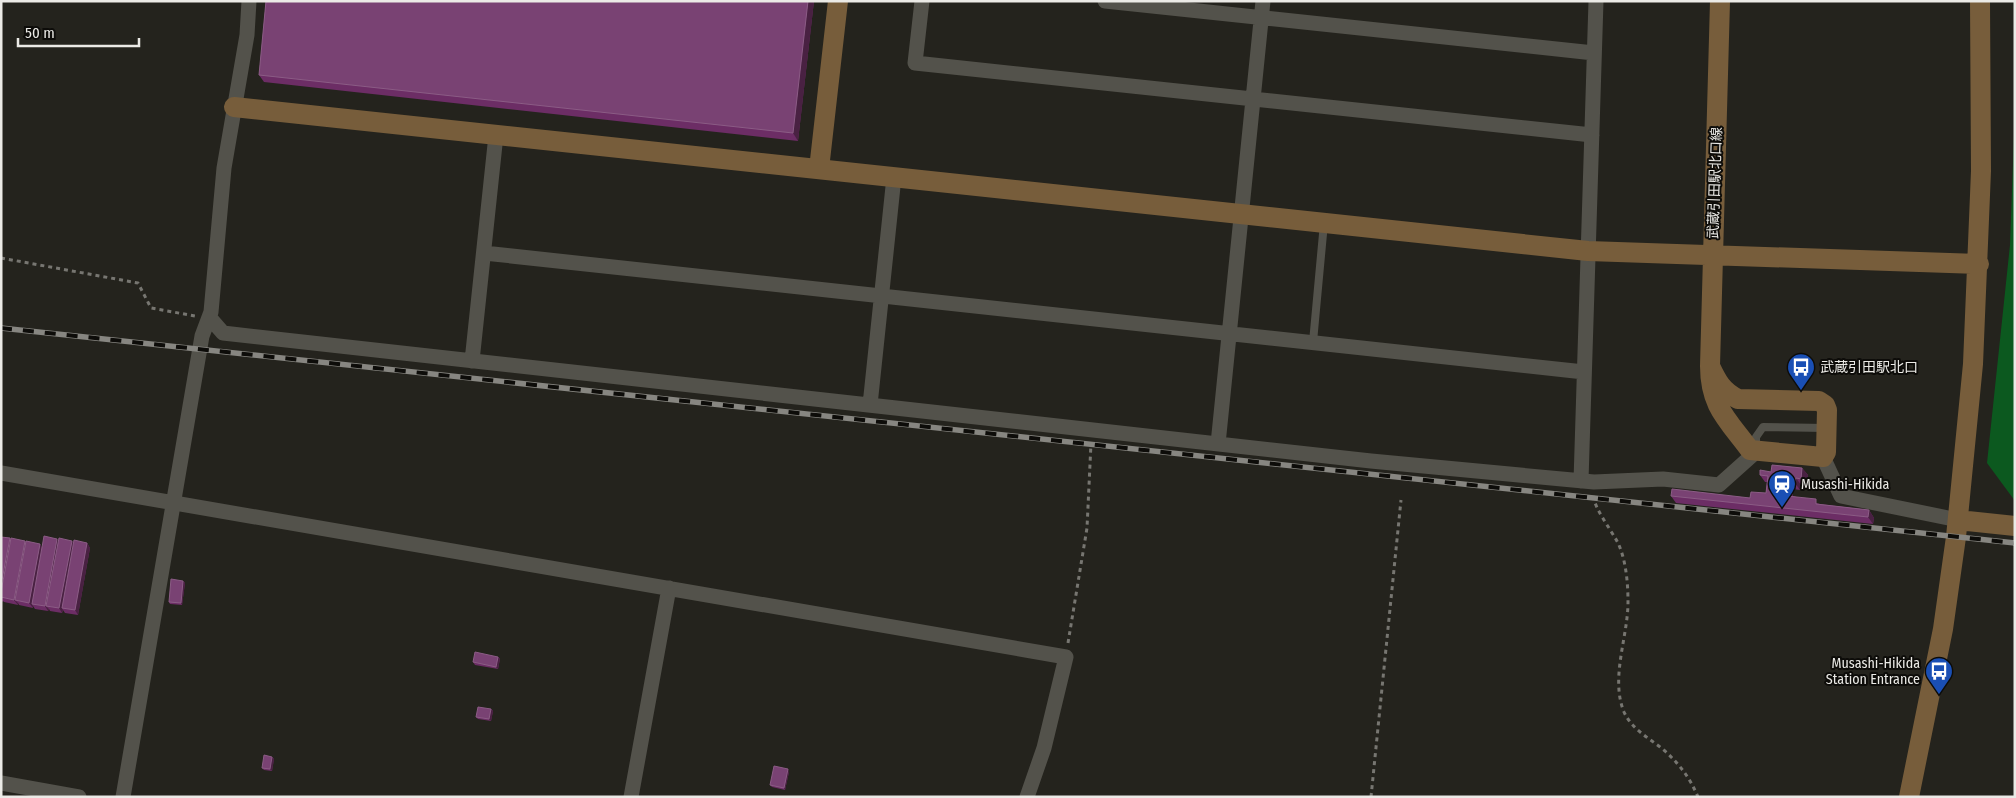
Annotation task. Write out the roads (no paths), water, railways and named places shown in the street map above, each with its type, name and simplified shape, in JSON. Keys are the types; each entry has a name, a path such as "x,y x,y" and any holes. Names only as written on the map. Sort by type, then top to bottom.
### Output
{"street":[{"path":"123,797 173,516 173,503 202,336 210,318 224,168 247,35 249,1"},
{"path":"819,169 838,1"},
{"path":"922,1 915,63 1592,135"},
{"path":"1105,1 1594,53"},
{"path":"1218,444 1263,1"},
{"path":"1587,482 1584,372 1596,1"},
{"name":"武蔵引田駅北口線","path":"1720,1 1710,386 1713,398 1750,450 1757,451"},
{"path":"1909,797 1943,629 1958,520 1973,364 1979,264 1981,171 1980,1"},
{"path":"234,107 1588,251 1979,264"},
{"path":"472,361 496,135"},
{"path":"870,406 894,177"},
{"path":"484,253 1584,372"},
{"path":"210,318 224,333 870,406 1587,482 1663,479 1719,485 1757,451 1823,457"},
{"path":"1710,366 1717,382 1726,393 1738,399 1819,401 1825,405 1827,410 1827,428 1826,452 1823,457"},
{"path":"1823,457 1841,496 1958,520 2015,526"},
{"path":"1,473 1066,657 1044,748 1028,797"},
{"path":"631,797 668,588"},
{"path":"1,783 79,797"}],"lane":[{"path":"1313,342 1324,223"},
{"path":"1757,451 1756,436 1763,426 1827,428"}],"railway":[{"path":"1,328 2015,543"}],"place":[{"name":"武蔵引田駅北口","path":"1801,391"},
{"name":"Musashi-Hikida","path":"1782,508"},
{"name":"Musashi-Hikida Station Entrance","path":"1939,695"}]}
